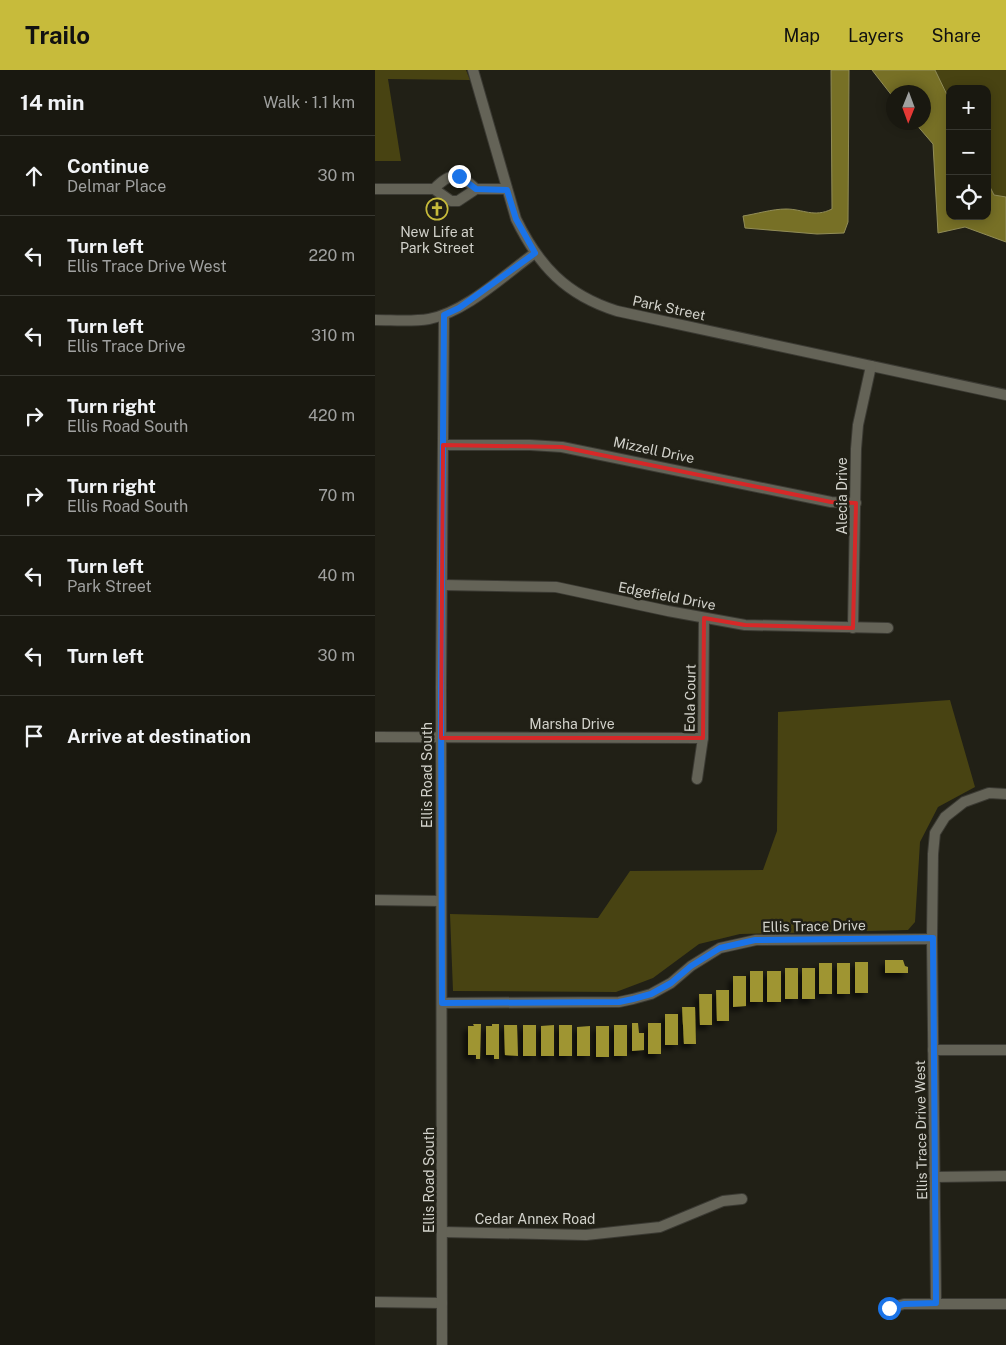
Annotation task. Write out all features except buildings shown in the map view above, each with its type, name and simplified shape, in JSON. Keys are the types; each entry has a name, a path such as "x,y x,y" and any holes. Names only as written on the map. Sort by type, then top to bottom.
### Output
{"street":[{"name":"Park Street","path":"473,70 516,219 535,253 551,273 567,287 598,305 663,321 1006,395"},
{"path":"434,189 450,176 459,176 476,189"},
{"path":"375,189 434,189 451,201 458,201 476,189 507,190"},
{"path":"375,320 413,320 444,315 459,308 535,253"},
{"name":"Ellis Road South","path":"443,1345 441,738 444,315"},
{"name":"Alecia Drive","path":"853,628 858,425 871,366"},
{"name":"Mizzell Drive","path":"443,445 530,445 562,448 831,502 856,503"},
{"name":"Edgefield Drive","path":"442,585 556,587 745,625 888,628"},
{"name":"Eola Court","path":"697,779 703,738 704,618"},
{"name":"Marsha Drive","path":"375,737 703,738"},
{"name":"Ellis Trace Drive West","path":"936,1303 933,1050 933,854 935,833 945,817 964,802 989,793 1006,794"},
{"path":"375,900 441,901"},
{"name":"Ellis Trace Drive","path":"442,1003 619,1002 651,994 671,983 707,955 736,943 755,940 933,938"},
{"path":"933,1050 1006,1050"},
{"path":"935,1177 1006,1176"},
{"name":"Cedar Annex Road","path":"443,1232 586,1235 660,1227 723,1201 742,1199"},
{"path":"375,1302 442,1303"},
{"path":"889,1308 904,1304 1006,1304"}],"highlighted area":[{"path":"443,445 562,447 831,502 856,503 853,628 745,625 704,618 703,738 441,738"}],"shaded area":[{"path":"375,70 466,70 470,80 388,79 401,161 375,161"},
{"path":"831,70 849,70 848,222 844,233 817,234 745,228 743,216 781,209 820,213 832,209"},
{"path":"872,70 935,70 946,93 946,220 991,220 991,189 994,195 1006,197 1006,242 965,227 938,233 933,144 921,130 931,130 931,85 886,85 886,88"},
{"path":"935,70 1006,70 1006,197 994,195 991,189 991,85 946,85 946,93"},
{"path":"950,700 975,787 938,807 920,842 915,922 908,930 740,934 699,944 653,978 616,992 453,991 450,914 598,918 630,871 763,870 777,831 778,712"}],"place":[{"name":"New Life at Park Street","path":"437,209"}],"route":[{"path":"459,176 476,189 507,190 516,219 535,253 459,308 444,315 441,686 442,1003 619,1002 651,994 671,983 707,955 736,943 755,940 933,938 936,1303 904,1304 889,1308"}]}
